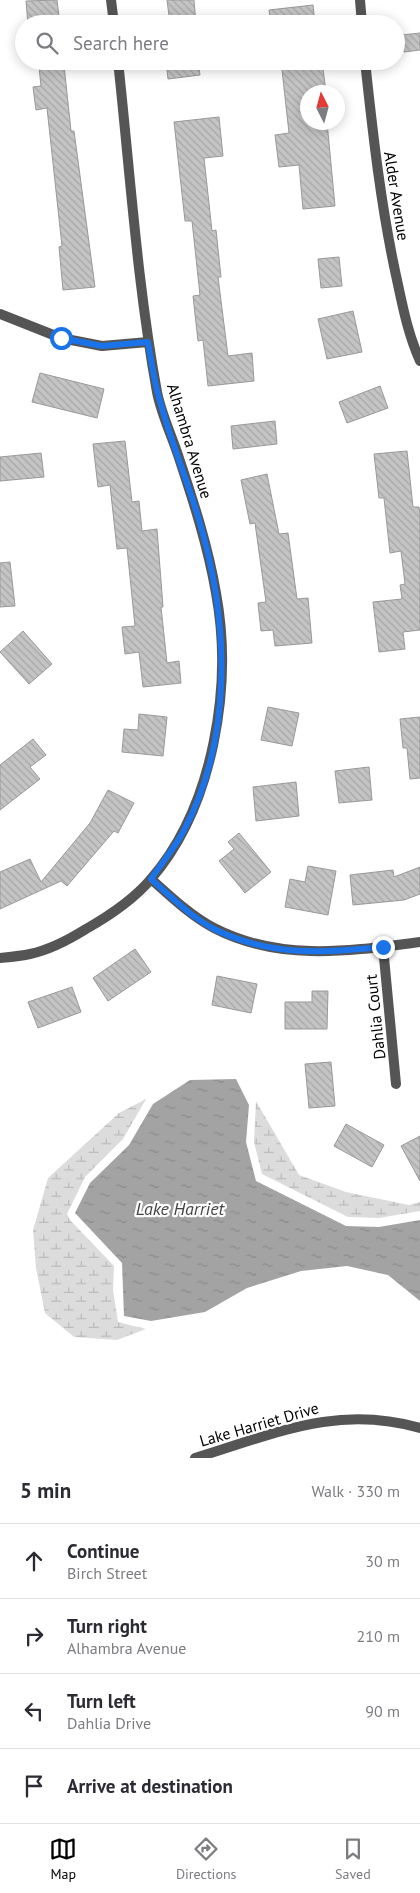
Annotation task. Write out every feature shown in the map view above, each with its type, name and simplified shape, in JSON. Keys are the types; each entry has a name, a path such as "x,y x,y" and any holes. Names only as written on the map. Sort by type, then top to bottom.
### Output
{"street":[{"path":"111,0 113,15"},
{"path":"360,0 361,15"},
{"name":"Alhambra Avenue","path":"0,958 33,954 75,936 103,919 151,879 183,832 209,765 221,694 221,622 210,562 199,520 158,397 148,342 119,70"},
{"name":"Alder Avenue","path":"366,70 379,187 388,241 409,337 420,360"},
{"path":"0,314 61,338 102,346 148,342"},
{"path":"151,879 184,908 213,928 248,942 288,952 325,953 420,942"},
{"name":"Dahlia Court","path":"383,947 396,1084"},
{"name":"Lake Harriet Drive","path":"195,1458 301,1426 333,1419 356,1418 420,1428"}],"green space":[{"path":"146,1099 123,1139 85,1177 67,1214 70,1220 114,1266 113,1290 118,1322 146,1329 117,1340 74,1337 45,1313 36,1268 33,1230 48,1178 119,1113"},
{"path":"256,1101 299,1175 346,1192 409,1205 420,1202 420,1211 379,1218 348,1217 262,1174 254,1142"}],"water":[{"name":"Lake Harriet","path":"236,1079 249,1105 246,1142 256,1181 346,1226 379,1227 420,1220 420,1301 388,1275 347,1266 301,1271 247,1288 205,1312 151,1321 124,1316 122,1263 75,1213 90,1183 129,1145 153,1104 190,1080"}],"building":[{"path":"57,0 59,15 27,15 26,1"},
{"path":"167,0 194,0 195,15 169,15"},
{"path":"313,5 314,15 270,15 269,10"},
{"path":"420,33 420,50 405,52 405,35"},
{"path":"39,70 65,70 71,131 74,131 95,287 63,290 59,247 62,246 47,108 36,110 33,87 41,86"},
{"path":"167,70 199,70 200,75 168,79"},
{"path":"282,70 323,70 325,85 300,85 300,130 328,130 335,206 303,209 299,165 279,167 275,135 289,133"},
{"path":"219,117 223,156 204,158 212,231 216,230 221,277 218,277 228,356 252,353 254,381 208,386 203,340 198,341 193,296 200,295 192,221 185,221 174,122"},
{"path":"339,257 342,286 321,288 318,259"},
{"path":"353,311 362,352 327,359 318,319"},
{"path":"40,373 104,389 97,418 32,402"},
{"path":"380,386 388,408 347,423 339,402"},
{"path":"275,421 277,444 233,449 231,426"},
{"path":"125,441 132,502 139,501 142,531 157,529 163,607 161,607 167,663 179,661 181,683 143,687 139,652 125,654 122,627 135,626 127,548 117,549 110,485 98,487 93,444"},
{"path":"407,451 413,507 419,507 420,515 420,630 403,632 405,649 379,652 373,602 402,599 400,585 405,584 401,551 390,553 384,498 379,498 374,454"},
{"path":"41,453 44,477 0,481 0,457"},
{"path":"267,474 279,534 288,533 297,599 308,598 312,643 275,646 273,630 261,631 258,603 266,602 255,523 250,524 241,480"},
{"path":"10,562 15,606 0,607 0,563"},
{"path":"23,631 52,664 29,684 0,652"},
{"path":"268,707 299,713 292,746 261,740"},
{"path":"139,714 167,717 163,756 122,752 124,729 138,730"},
{"path":"420,717 420,778 410,779 407,748 403,748 400,719"},
{"path":"33,739 46,755 30,767 40,779 0,810 0,765"},
{"path":"369,767 372,800 339,803 335,771"},
{"path":"296,782 299,816 256,821 253,787"},
{"path":"108,790 134,803 118,833 114,831 67,886 61,881 0,909 0,872 30,859 41,882 90,823"},
{"path":"239,833 271,872 245,893 219,861 234,849 228,842"},
{"path":"308,866 336,871 328,915 285,907 290,879 305,882"},
{"path":"420,867 420,894 404,900 353,905 350,875 393,870 394,877"},
{"path":"135,949 151,972 108,1001 93,978"},
{"path":"217,976 257,984 251,1013 212,1005"},
{"path":"72,987 81,1012 38,1028 28,1002"},
{"path":"312,991 328,991 327,1029 285,1029 285,1002 312,1002"},
{"path":"331,1062 335,1106 309,1108 305,1064"},
{"path":"346,1124 384,1145 372,1167 334,1146"},
{"path":"420,1136 420,1181 401,1146"}],"route":[{"path":"61,338 102,346 148,342 158,397 199,520 217,594 221,622 221,694 209,765 183,832 151,879 184,908 213,928 248,942 288,952 325,953 383,947"}]}
